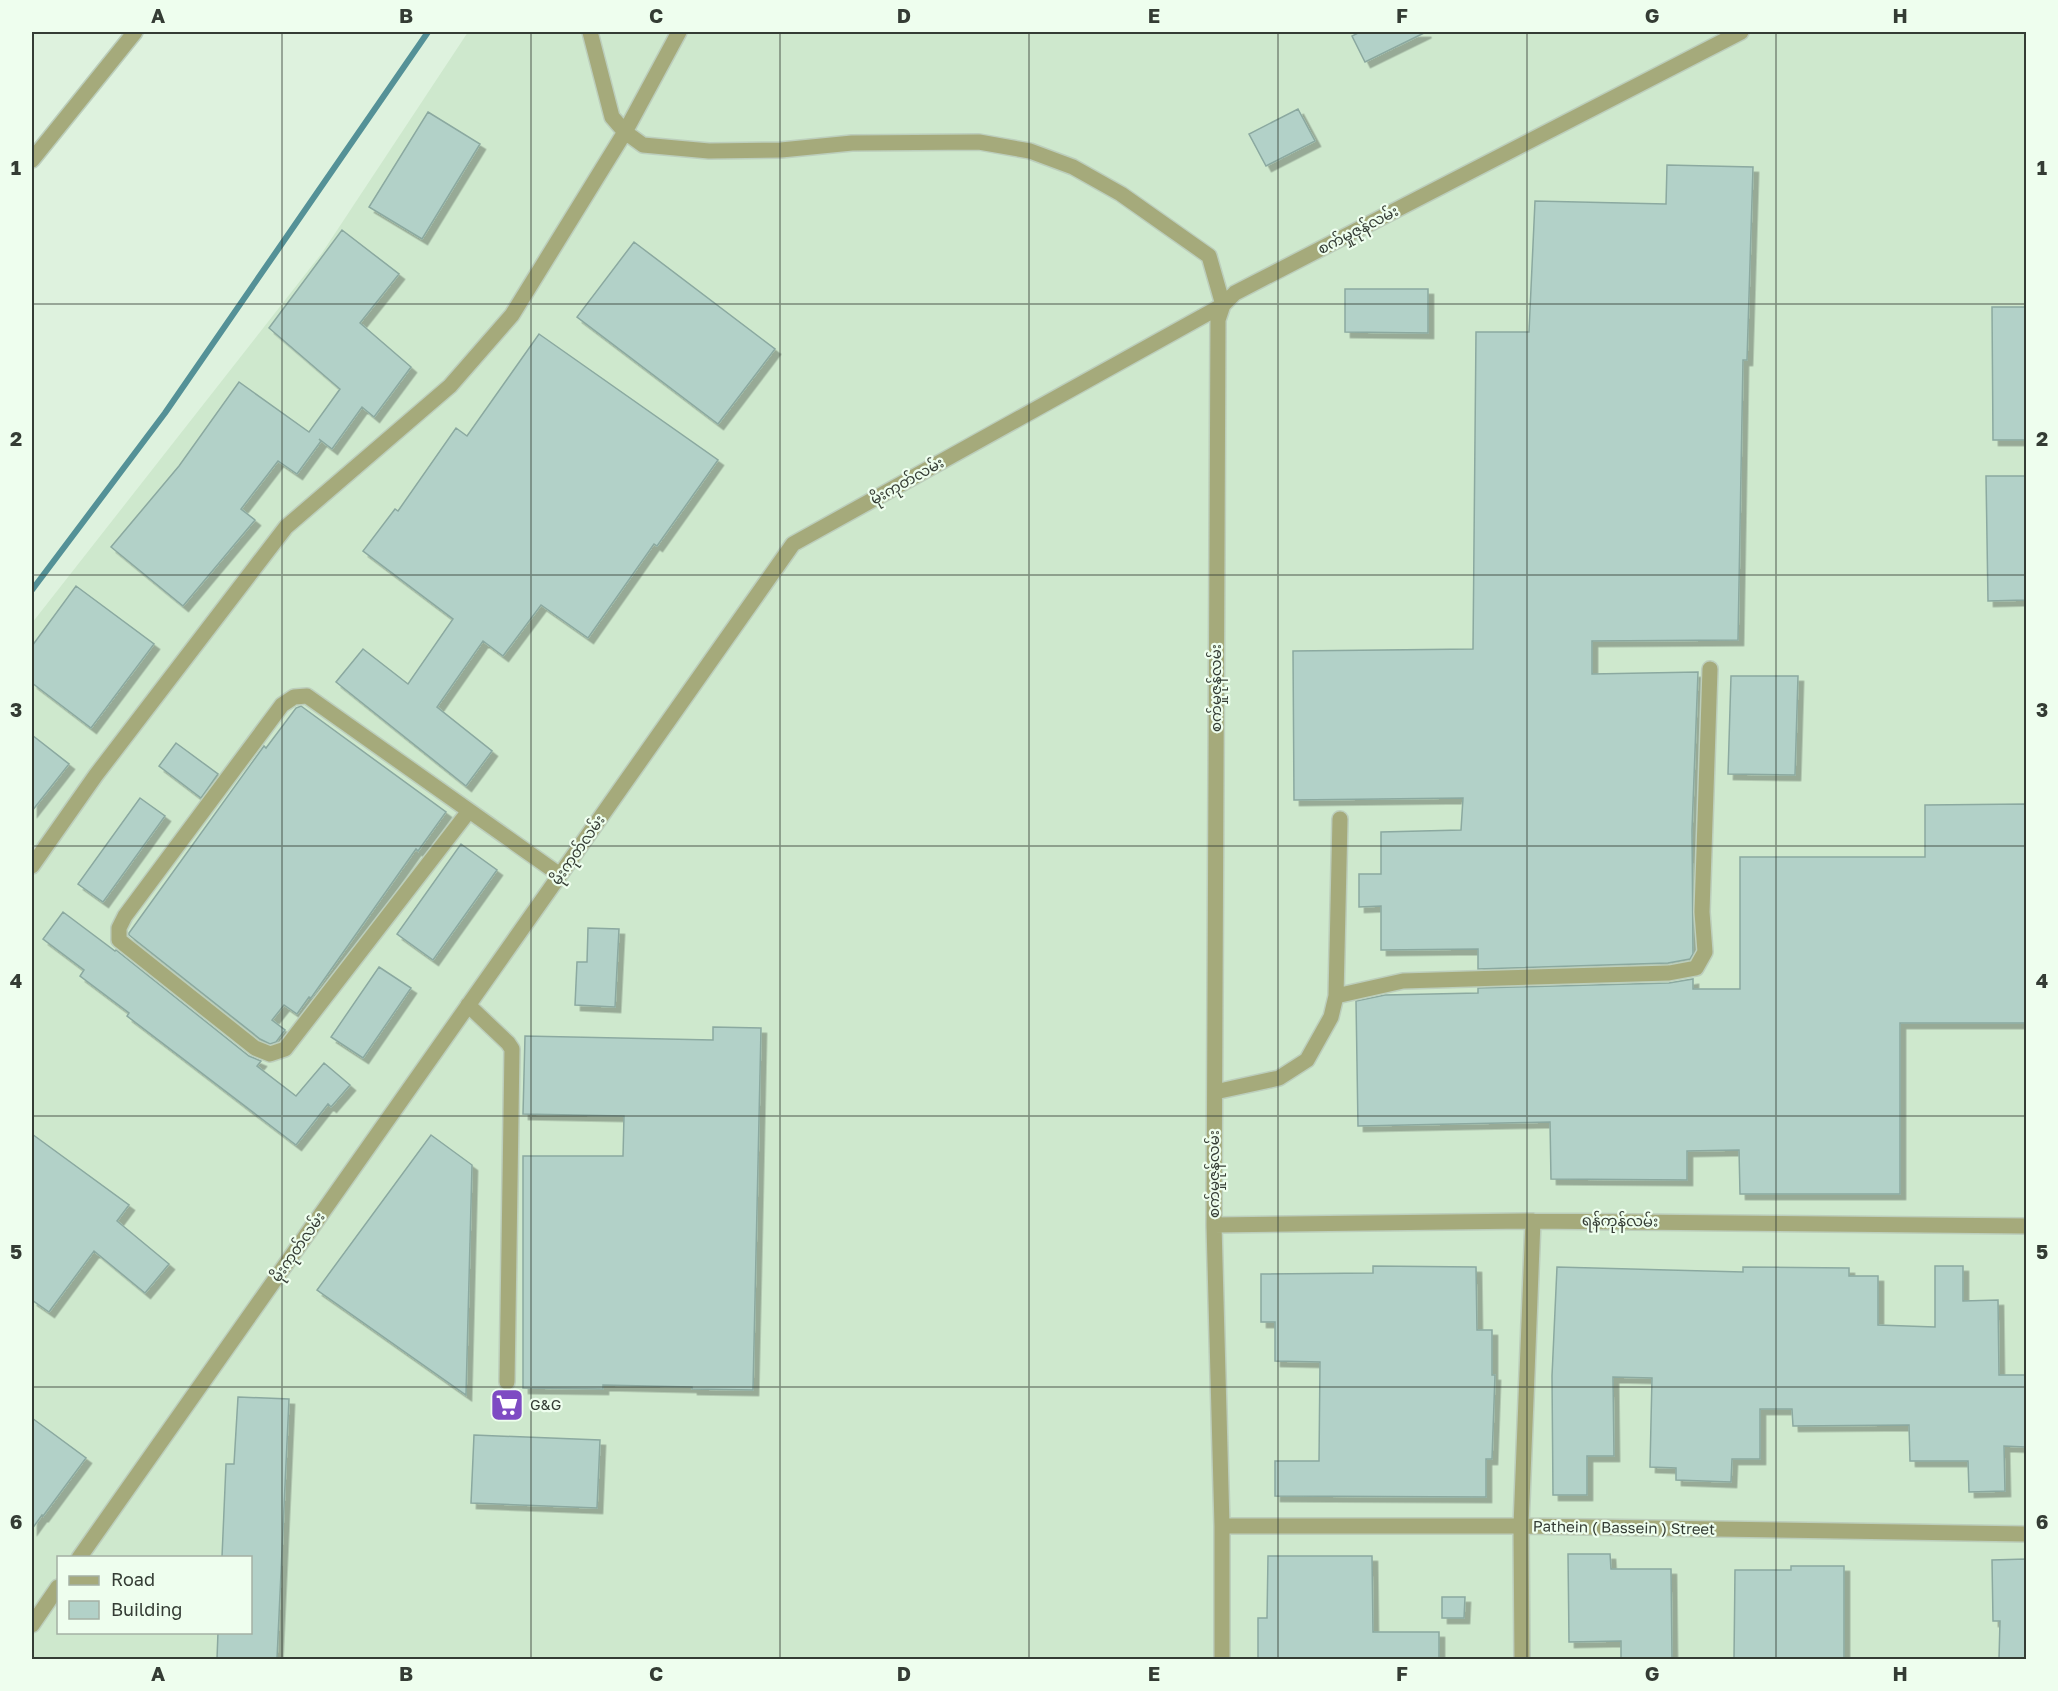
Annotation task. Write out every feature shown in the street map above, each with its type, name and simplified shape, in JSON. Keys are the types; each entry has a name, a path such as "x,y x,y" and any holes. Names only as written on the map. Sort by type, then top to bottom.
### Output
{"street":[{"path":"32,160 135,32"},
{"path":"590,32 612,117 625,132 644,145 709,151 781,150 852,143 979,142 1030,152 1073,167 1121,195 1209,256 1223,305"},
{"path":"32,866 103,766 286,527 450,386 512,315 625,132 679,32"},
{"name":"စက်မှုဇုန်လမ်း","path":"1222,1659 1222,1526 1214,1225 1216,339 1218,320 1223,305 1236,293 1733,33"},
{"name":"မိုးကုတ်လမ်း","path":"80,1556 793,544 1223,305"},
{"path":"1336,996 1403,981 1669,973 1696,968 1705,952 1702,912 1710,669"},
{"path":"469,811 285,1048 270,1054 255,1048 118,940 119,928 125,916 282,705 294,697 307,696 560,875"},
{"path":"1215,1092 1279,1078 1307,1060 1331,1017 1336,996 1341,819"},
{"path":"468,1005 508,1043 512,1050 507,1382"},
{"path":"1522,1659 1521,1526 1533,1221"},
{"name":"ရန်ကုန်လမ်း","path":"1214,1225 1533,1221 2026,1226"},
{"name":"Pathein ( Bassein ) Street","path":"1222,1526 1521,1526 2026,1533"},
{"path":"32,1625 57,1588"}],"shaded area":[{"path":"468,32 2026,32 2026,1659 32,1659 32,623 322,253"}],"building":[{"path":"1360,32 1426,32 1365,62 1352,36"},
{"path":"1298,109 1315,141 1266,166 1249,134"},
{"path":"428,112 480,144 422,239 369,207"},
{"path":"1667,165 1753,167 1747,360 1743,360 1738,640 1592,641 1592,674 1698,672 1692,830 1693,954 1690,959 1668,963 1478,969 1478,949 1381,950 1381,906 1359,907 1359,874 1381,874 1381,832 1461,830 1463,798 1294,800 1293,651 1473,649 1476,332 1529,332 1535,201 1666,204"},
{"path":"342,230 399,274 360,323 411,367 374,417 362,407 332,449 319,439 321,441 297,474 278,461 241,509 255,520 183,606 111,547 179,466 239,382 309,432 340,389 269,328"},
{"path":"634,242 775,349 718,424 577,317"},
{"path":"1345,289 1428,289 1428,333 1345,332"},
{"path":"1992,307 2026,307 2026,440 1993,440"},
{"path":"539,334 718,460 657,546 654,544 588,638 541,605 503,656 483,641 437,707 492,751 466,786 336,682 363,649 408,684 453,619 363,551 395,509 398,511 456,428 467,436"},
{"path":"1986,476 2026,476 2026,600 1988,601"},
{"path":"76,586 154,644 91,728 32,683 32,646"},
{"path":"1731,676 1798,676 1795,775 1728,774"},
{"path":"301,706 446,812 418,851 416,849 311,998 309,997 297,1014 284,1005 272,1020 285,1030 276,1042 270,1044 260,1039 129,933 264,746 266,748 296,708"},
{"path":"32,735 69,764 32,811"},
{"path":"176,743 218,774 201,798 159,766"},
{"path":"140,798 165,816 103,902 78,884"},
{"path":"2026,804 2026,1023 1900,1023 1900,1194 1740,1194 1739,1150 1687,1151 1687,1180 1551,1179 1550,1122 1358,1126 1356,1001 1385,995 1478,993 1478,988 1669,983 1693,979 1693,989 1740,989 1740,857 1925,857 1925,805"},
{"path":"461,844 497,870 433,960 397,934"},
{"path":"63,912 116,950 249,1056 261,1061 257,1066 296,1096 324,1063 350,1085 331,1107 328,1104 296,1145 127,1016 129,1013 80,976 84,970 43,939"},
{"path":"588,928 619,929 615,1007 575,1005 577,962 587,962"},
{"path":"379,967 411,988 363,1058 331,1037"},
{"path":"713,1027 761,1028 753,1390 603,1385 603,1389 523,1388 523,1156 623,1156 624,1116 523,1114 525,1036 713,1040"},
{"path":"32,1134 129,1205 117,1221 169,1264 145,1293 94,1251 49,1312 32,1300"},
{"path":"431,1135 472,1165 466,1395 317,1290"},
{"path":"1373,1266 1476,1267 1477,1330 1492,1330 1492,1375 1495,1375 1492,1459 1486,1459 1486,1497 1275,1496 1275,1461 1319,1461 1320,1362 1275,1361 1275,1322 1261,1322 1261,1274 1373,1273"},
{"path":"1935,1266 1963,1266 1963,1301 1998,1300 1999,1375 2026,1375 2026,1447 2004,1446 2005,1491 1969,1492 1968,1461 1910,1461 1909,1425 1793,1426 1792,1409 1760,1409 1760,1459 1732,1459 1731,1482 1676,1480 1676,1468 1650,1467 1652,1378 1613,1377 1614,1456 1587,1456 1587,1495 1553,1495 1552,1376 1557,1267 1743,1272 1743,1267 1849,1268 1849,1276 1878,1276 1878,1325 1935,1327"},
{"path":"238,1397 289,1399 277,1659 217,1659 218,1634 252,1634 252,1556 222,1556 226,1464 234,1464"},
{"path":"32,1418 86,1458 32,1529"},
{"path":"474,1435 600,1440 597,1508 471,1503"},
{"path":"1568,1554 1610,1554 1611,1569 1671,1569 1672,1659 1621,1659 1621,1641 1569,1642"},
{"path":"1268,1556 1372,1556 1373,1632 1439,1632 1439,1659 1258,1659 1258,1618 1267,1618"},
{"path":"2026,1559 2026,1659 1999,1659 2000,1621 1993,1621 1992,1560"},
{"path":"1791,1566 1844,1566 1844,1659 1734,1659 1735,1570 1791,1570"},
{"path":"1442,1597 1465,1597 1464,1618 1442,1618"}],"waterway":[{"path":"32,590 165,413 428,32"}],"place":[{"name":"G&G","path":"507,1405"}]}
